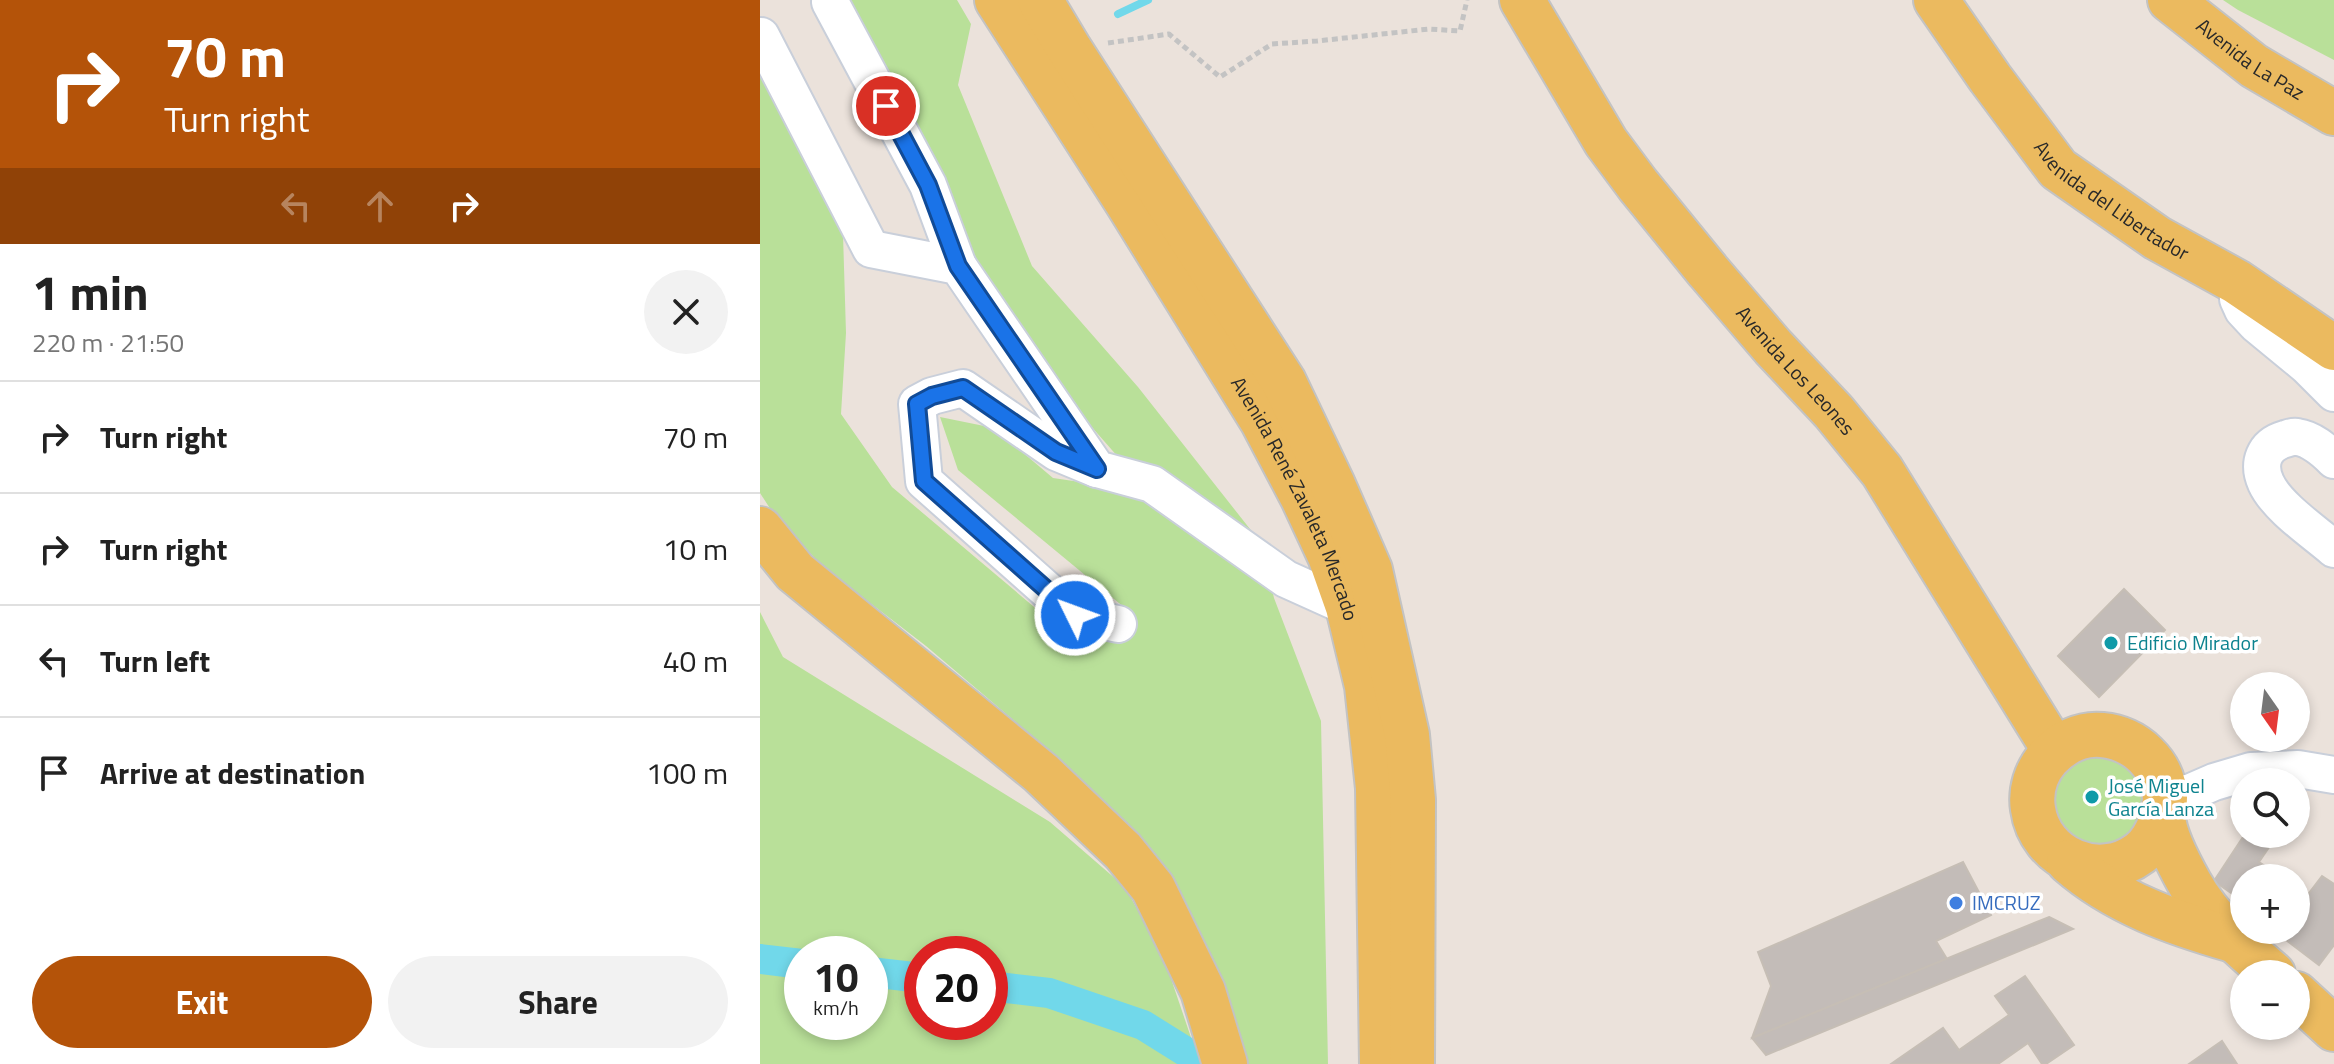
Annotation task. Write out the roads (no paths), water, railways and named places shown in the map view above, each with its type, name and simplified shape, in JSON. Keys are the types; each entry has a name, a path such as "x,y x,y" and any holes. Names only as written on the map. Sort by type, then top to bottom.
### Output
{"main road":[{"name":"Avenida René Zavaleta Mercado","path":"997,0 1263,422 1330,556 1348,607 1367,686 1378,788 1382,1064"},
{"name":"Avenida René Zavaleta Mercado","path":"1040,0 1284,382 1370,570 1407,735 1413,800 1412,1064"},
{"name":"Avenida Los Leones","path":"1522,0 1606,142 1638,185 1708,271 1834,412 1882,471 2055,751"},
{"name":"Avenida del Libertador","path":"1936,0 2058,169 2157,238 2237,282 2334,348"},
{"name":"Avenida La Paz","path":"2170,0 2254,66 2334,113"},
{"path":"760,529 795,572 1041,773 1123,851 1153,888 1203,991 1225,1064"},
{"path":"2230,937 2192,888 2171,844 2161,778 2150,759 2134,745 2113,736 2093,734 2073,739 2055,751 2042,766 2033,785 2032,806 2037,827 2048,845 2115,896 2189,928 2230,939"},
{"path":"2064,858 2083,865 2104,867 2123,862 2141,852 2155,837 2164,808"},
{"path":"2238,944 2257,960"},
{"path":"2310,1007 2334,1029"}],"street":[{"path":"830,2 928,185 958,266 1097,469"},
{"path":"761,36 871,249 958,266"},
{"path":"2237,282 2238,299 2250,317 2334,393"},
{"path":"1118,624 1075,615 924,481 917,404 932,396 963,388 1056,452 1097,469 1152,484 1286,579 1348,607"},
{"path":"2334,460 2314,443 2295,436 2275,441 2265,451 2261,466 2274,496 2334,549"},
{"path":"2164,808 2214,782 2251,771 2298,769 2334,775"}],"waterway":[{"path":"1118,14 1148,0"},
{"path":"760,959 784,962"},
{"path":"888,974 904,976"},
{"path":"1008,988 1049,993 1143,1025 1199,1060 1200,1064"}],"place":[{"name":"Edificio Mirador","path":"2111,643"},
{"name":"José Miguel García Lanza","path":"2092,797"},
{"name":"IMCRUZ","path":"1956,903"}]}
